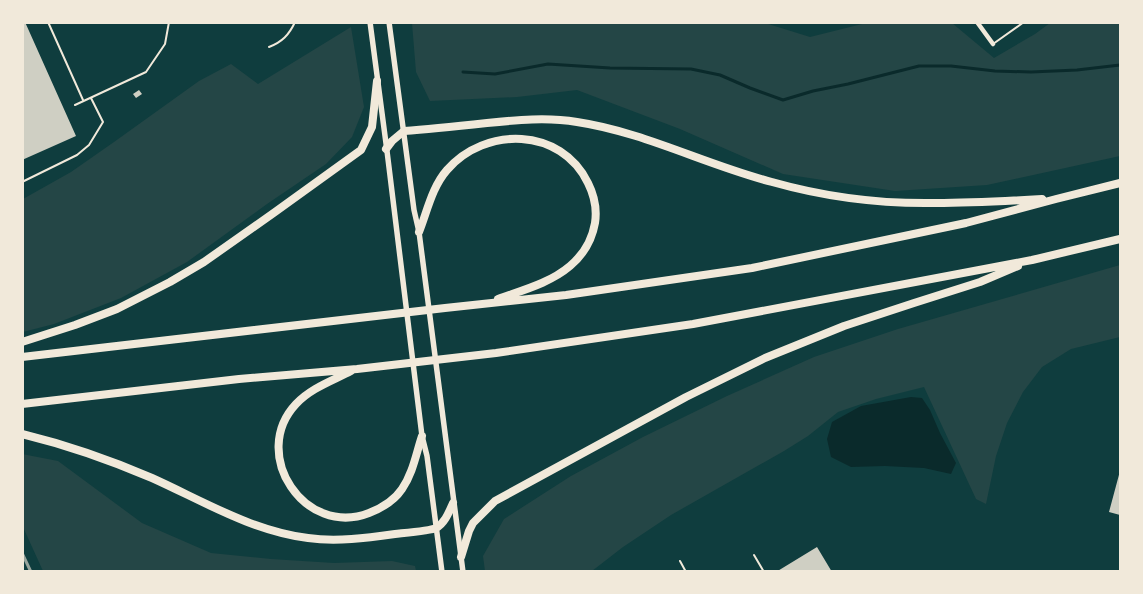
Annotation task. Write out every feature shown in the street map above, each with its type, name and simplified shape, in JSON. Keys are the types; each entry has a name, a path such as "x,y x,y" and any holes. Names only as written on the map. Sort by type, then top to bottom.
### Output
{"highway":[{"path":"22,342 75,326 117,309 170,282 204,262 361,150 372,128 377,81"},
{"path":"386,149 404,131 527,119 552,119 602,126 635,135 754,177 824,194 896,202 935,204 1056,199"},
{"path":"419,232 434,190 445,172 457,159 474,148 493,141 512,138 532,140 552,147 575,163 586,178 595,204 594,229 582,253 570,266 556,276 535,286 488,303"},
{"path":"22,357 566,295 752,268 966,223 1120,183"},
{"path":"22,404 496,352 693,324 1032,260 1120,239"},
{"path":"461,557 473,524 495,501 686,397 765,358 814,338 880,314 980,282 1032,260"},
{"path":"357,368 310,392 289,413 281,431 278,449 285,477 293,491 318,512 330,516 354,517 376,510 387,504 402,490 413,468 422,436"},
{"path":"22,434 51,441 120,464 220,511 269,530 310,539 356,539 436,528 447,517 453,503"}],"main road":[{"path":"370,22 422,436 427,456 442,572"},
{"path":"389,22 414,210 419,232 463,572"}],"street":[{"path":"977,22 993,44"}],"lane":[{"path":"48,22 83,101"},
{"path":"75,104 146,72 165,44 169,22"},
{"path":"269,47 286,37 295,22"},
{"path":"993,44 1024,22"},
{"path":"22,182 77,155 89,145 103,122 91,97"}],"path":[{"path":"754,555 764,572"},
{"path":"680,561 686,572"}],"shaded area":[{"path":"412,23 765,23 810,37 866,23 952,23 994,58 1050,23 1120,23 1120,156 987,185 895,191 783,174 680,129 577,90 517,97 430,101 416,72"},
{"path":"351,27 364,107 352,137 326,164 187,262 121,298 54,324 23,332 23,199 71,172 199,81 231,64 258,84"},
{"path":"1120,265 1120,337 1071,349 1042,367 1023,392 1007,423 996,456 986,504 976,499 924,387 876,399 838,412 808,436 784,451 671,515 623,547 592,571 485,571 483,556 504,519 571,476 643,437 727,396 814,357 898,329"},
{"path":"911,397 922,398 930,410 956,463 951,474 924,468 851,467 831,457 827,439 832,422 861,406"},
{"path":"22,454 58,461 142,523 211,553 334,563 392,561 415,566 416,571 43,571 23,527"}],"building":[{"path":"22,22 25,22 76,136 22,160"},
{"path":"139,90 142,94 136,98 133,94"},
{"path":"1120,471 1120,515 1109,512"},
{"path":"817,547 832,572 776,572"}],"waterway":[{"path":"463,72 495,74 548,64 610,68 691,69 720,75 783,100 919,66 951,66 995,71 1031,72 1077,70 1120,65"}],"railway":[{"path":"22,553 31,572"}]}
